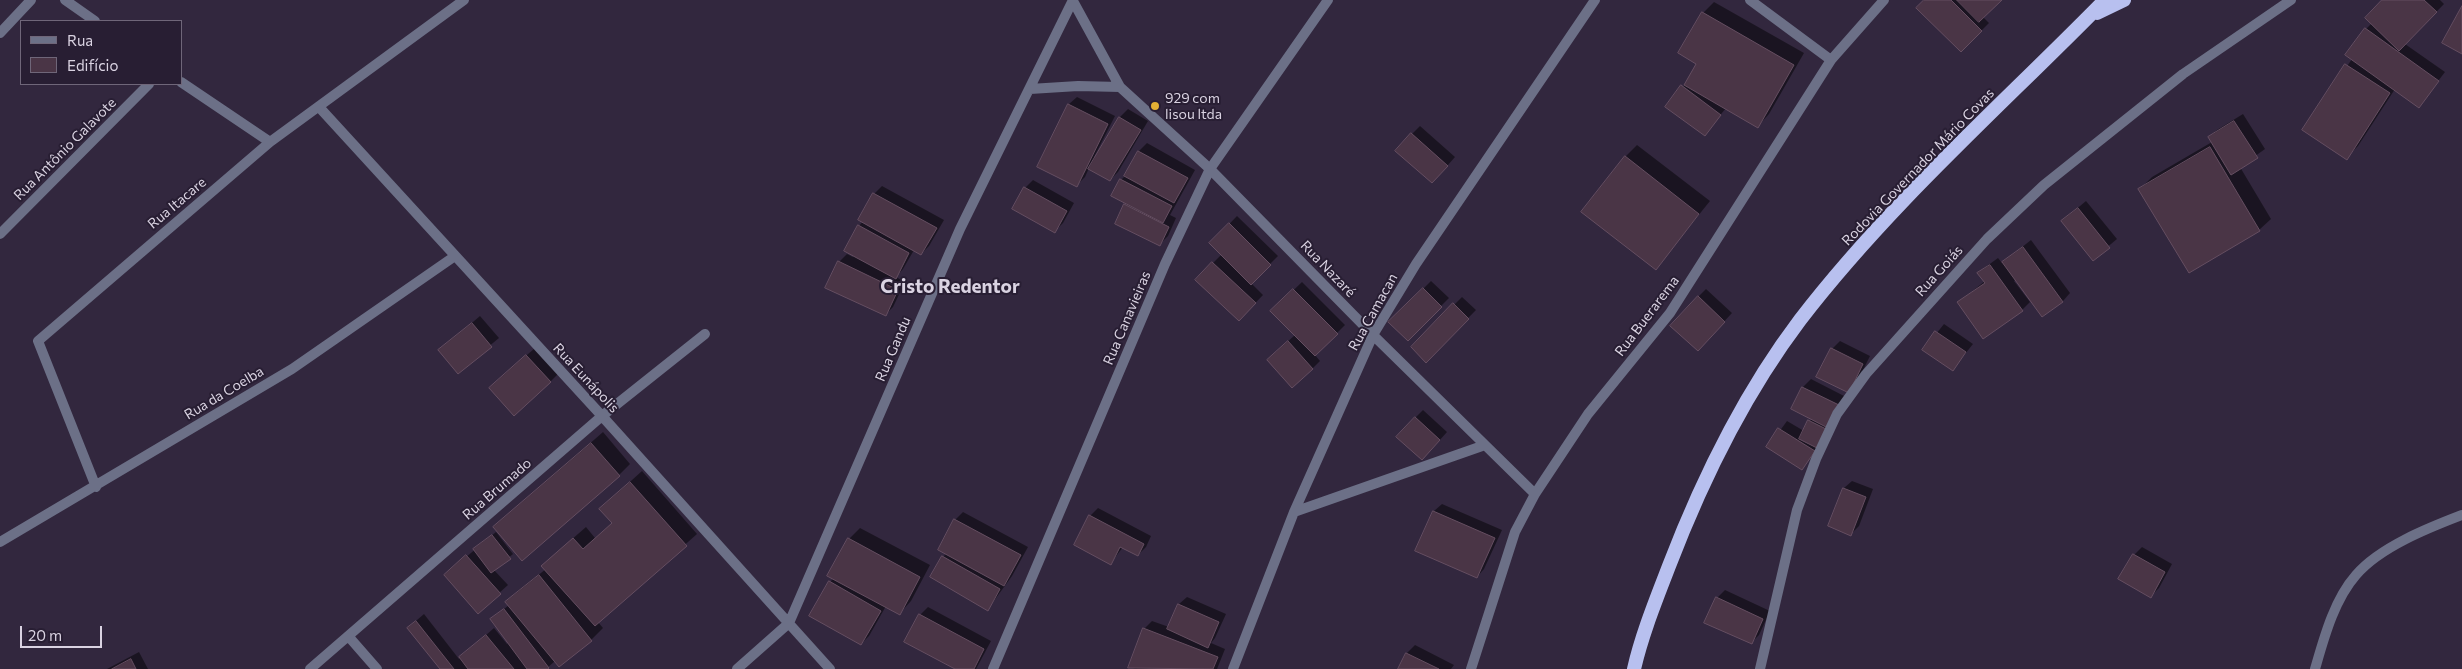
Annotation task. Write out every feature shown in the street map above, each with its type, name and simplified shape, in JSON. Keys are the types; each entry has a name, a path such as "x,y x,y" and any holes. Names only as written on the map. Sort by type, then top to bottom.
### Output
{"highway":[{"name":"Rodovia Governador Mário Covas","path":"1634,669 1659,591 1690,513 1730,432 1759,382 1800,321 1888,217 2105,0"},
{"path":"2087,18 2124,0"}],"street":[{"path":"0,33 31,0"},
{"path":"65,0 93,20"},
{"name":"Rua Itacare","path":"96,487 38,341 270,142 464,0"},
{"name":"Rua Canavieiras","path":"993,669 1165,264 1210,169 1328,0"},
{"name":"Rua Camacan","path":"1233,669 1294,512 1373,335 1416,264 1595,0"},
{"path":"1750,0 1831,60"},
{"name":"Rua Buerarema","path":"1471,669 1515,532 1535,494 1588,414 1670,313 1831,60 1884,0"},
{"name":"Rua Goiás","path":"1760,669 1797,510 1816,459 1837,414 1866,374 1987,239 2044,185 2183,74 2290,0"},
{"name":"Rua Nazaré","path":"1073,1 1120,87 1210,169 1373,335 1535,494"},
{"name":"Rua Gandu","path":"737,669 789,623 960,230 1073,1"},
{"path":"182,83 270,142"},
{"name":"Rua Antônio Galavote","path":"0,234 148,85"},
{"path":"1030,89 1078,86 1120,87"},
{"name":"Rua Eunápolis","path":"319,107 602,416 830,669"},
{"name":"Rua da Coelba","path":"0,542 96,487 292,369 455,256"},
{"name":"Rua Brumado","path":"310,669 602,416 705,334"},
{"path":"1294,512 1485,445"},
{"path":"2315,669 2338,604 2356,574 2390,547 2462,515"},
{"path":"349,637 377,669"}],"building":[{"path":"1924,0 1951,0 1982,31 1961,52 1916,8"},
{"path":"1957,0 2002,0 1979,22"},
{"path":"2382,0 2424,0 2437,12 2399,51 2365,18"},
{"path":"2462,6 2462,54 2442,43"},
{"path":"1702,12 1794,65 1758,128 1684,85 1696,64 1678,53"},
{"path":"2365,28 2439,81 2419,108 2345,55"},
{"path":"2345,64 2390,93 2347,160 2302,130"},
{"path":"1681,85 1721,115 1705,136 1665,107"},
{"path":"1068,104 1108,124 1077,187 1037,167"},
{"path":"1119,117 1141,130 1110,181 1088,169"},
{"path":"2234,121 2258,158 2231,175 2208,137"},
{"path":"1411,133 1448,166 1432,183 1395,151"},
{"path":"2210,147 2260,231 2189,273 2138,189"},
{"path":"1138,151 1188,178 1174,203 1124,176"},
{"path":"1625,156 1699,214 1656,270 1581,212"},
{"path":"1120,179 1172,206 1163,223 1111,196"},
{"path":"1024,187 1067,211 1055,233 1012,209"},
{"path":"873,193 937,228 921,255 858,220"},
{"path":"1124,204 1169,227 1160,246 1115,224"},
{"path":"2078,208 2110,248 2093,261 2061,221"},
{"path":"1229,223 1271,265 1251,285 1209,243"},
{"path":"858,225 909,253 896,279 844,251"},
{"path":"2023,247 2063,302 2042,317 2002,262"},
{"path":"838,261 898,290 886,316 825,288"},
{"path":"1212,262 1256,303 1239,321 1195,280"},
{"path":"1990,265 2023,311 1983,339 1957,302 1985,283 1977,273"},
{"path":"1423,288 1442,307 1408,341 1388,322"},
{"path":"1293,289 1338,334 1315,356 1270,311"},
{"path":"1698,296 1725,322 1698,351 1670,326"},
{"path":"1453,303 1469,319 1426,363 1411,347"},
{"path":"472,323 492,347 458,374 438,350"},
{"path":"1935,331 1966,352 1953,371 1922,350"},
{"path":"1288,341 1313,369 1292,388 1267,360"},
{"path":"1831,348 1863,364 1849,393 1816,377"},
{"path":"526,355 551,382 514,416 489,388"},
{"path":"1802,387 1839,405 1828,428 1791,409"},
{"path":"1415,417 1440,440 1422,460 1396,437"},
{"path":"1808,420 1826,429 1817,448 1799,439"},
{"path":"1778,428 1815,451 1802,470 1766,447"},
{"path":"591,443 620,476 522,561 493,527"},
{"path":"630,482 687,546 595,626 541,566 573,538 583,549 612,523 599,509"},
{"path":"1843,488 1866,497 1851,536 1828,526"},
{"path":"1433,511 1495,538 1477,578 1415,551"},
{"path":"1089,515 1144,544 1138,556 1120,547 1111,565 1074,545"},
{"path":"954,519 1021,555 1004,586 938,550"},
{"path":"492,535 511,559 491,573 473,549"},
{"path":"848,538 920,577 900,615 827,576"},
{"path":"2133,554 2165,572 2151,598 2118,579"},
{"path":"466,555 501,594 478,614 444,575"},
{"path":"942,556 1000,589 988,611 930,577"},
{"path":"539,575 592,641 559,667 505,602"},
{"path":"829,581 881,611 861,645 809,616"},
{"path":"1716,597 1763,619 1752,644 1704,623"},
{"path":"1178,604 1219,622 1208,648 1167,629"},
{"path":"504,609 548,669 527,669 490,619"},
{"path":"919,614 984,649 974,669 955,669 904,642"},
{"path":"416,621 454,669 440,669 407,628"},
{"path":"1143,628 1218,657 1213,669 1128,668"},
{"path":"486,635 514,669 468,669 459,657"},
{"path":"1406,653 1439,669 1398,669"},
{"path":"131,659 136,669 112,669"}],"place":[{"name":"929 com lisou ltda","path":"1155,106"}],"district":[{"name":"Cristo Redentor","path":"950,287"}]}
